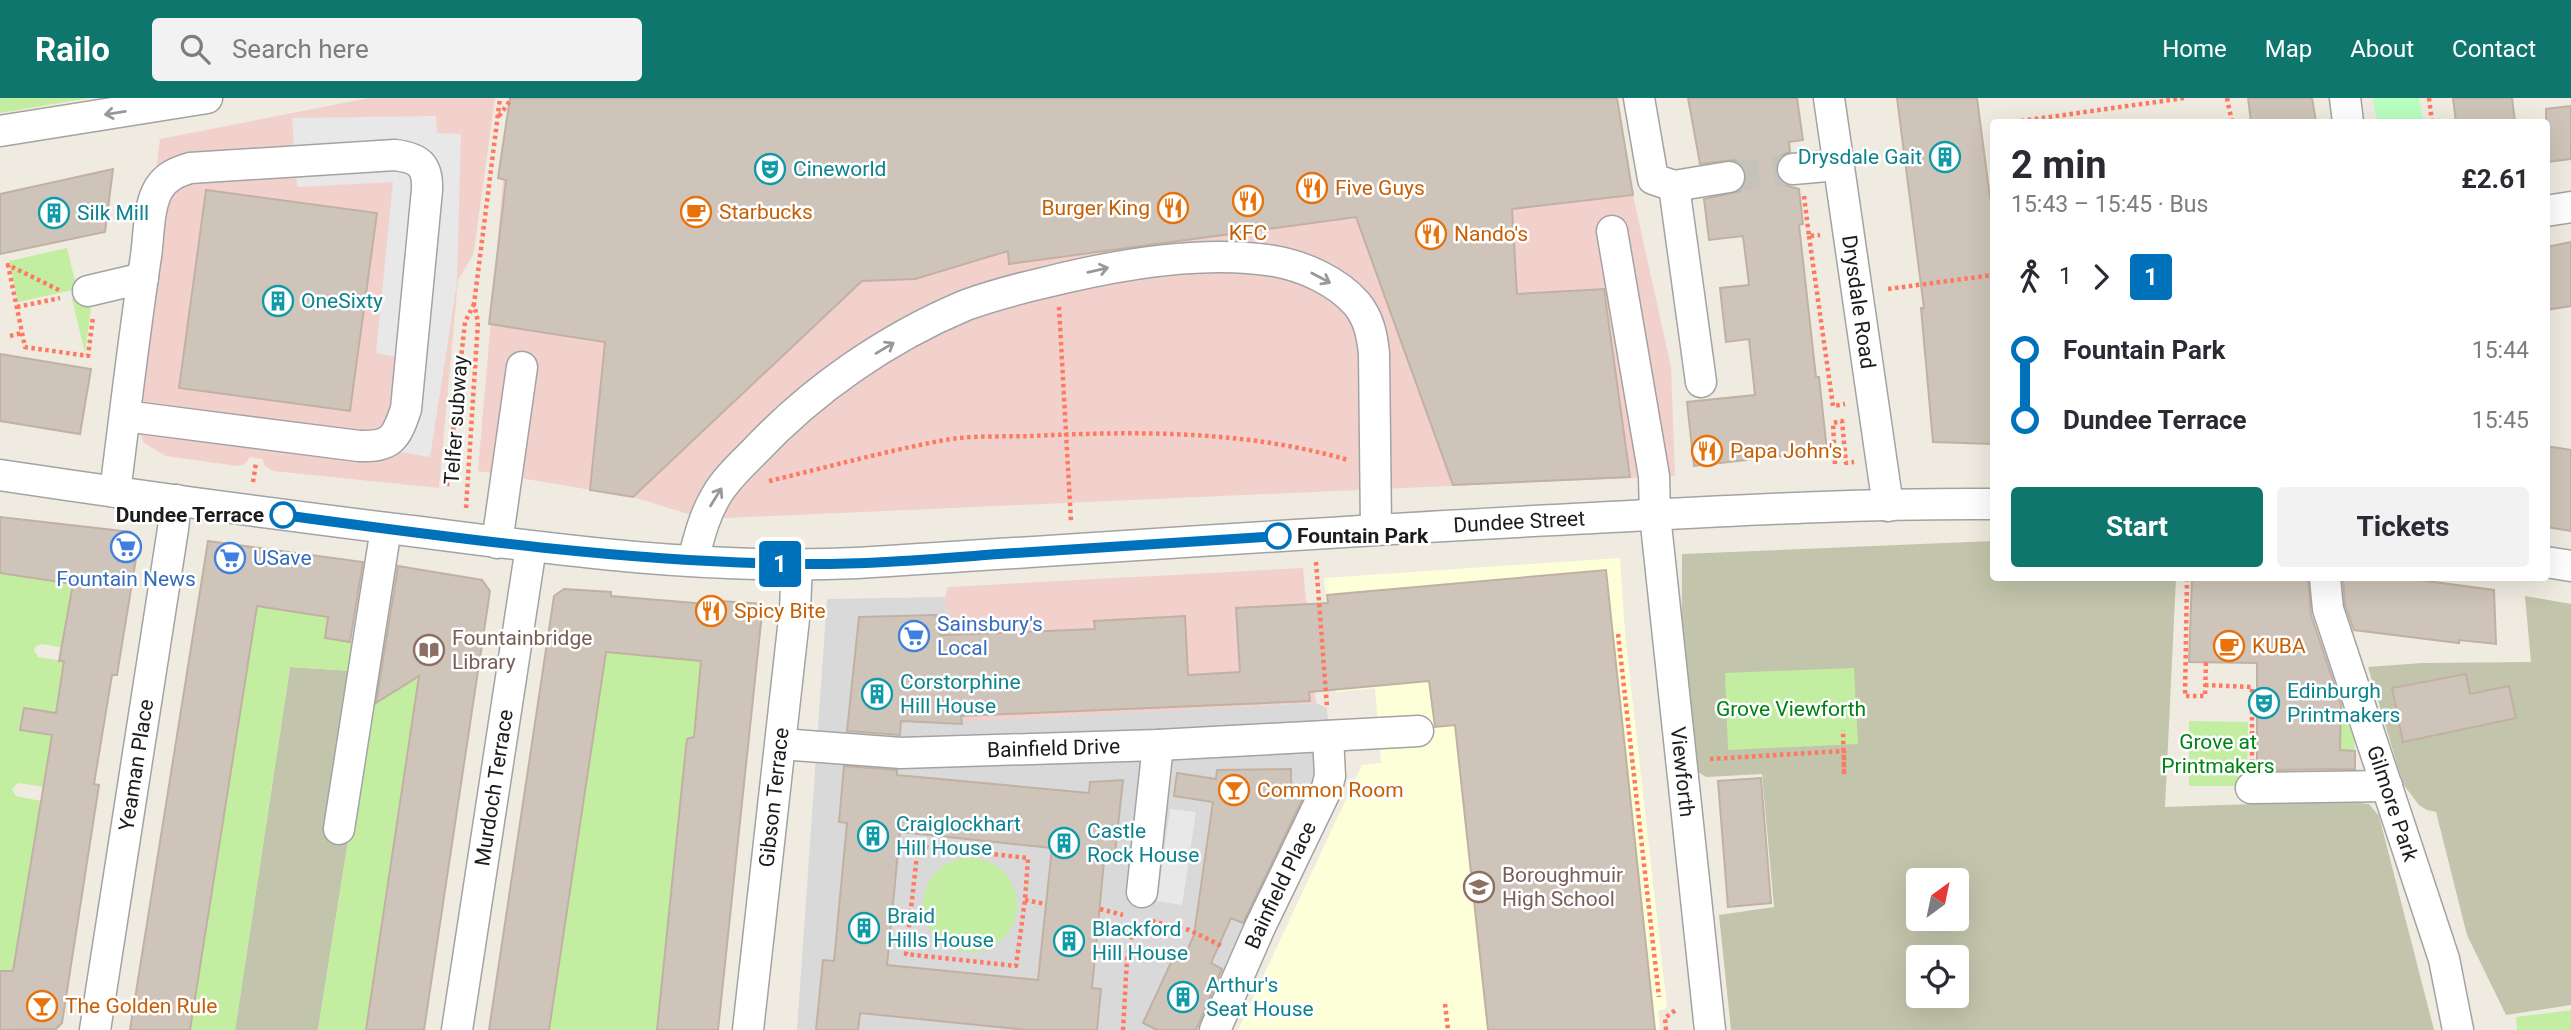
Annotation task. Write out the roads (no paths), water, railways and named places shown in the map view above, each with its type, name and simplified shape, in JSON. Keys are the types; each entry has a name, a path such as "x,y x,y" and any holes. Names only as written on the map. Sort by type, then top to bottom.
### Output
{"street":[{"path":"0,131 207,98"},
{"path":"1639,98 1653,179 1674,186 1729,177"},
{"name":"Drysdale Road","path":"1829,98 1888,506"},
{"path":"2344,98 2348,119"},
{"path":"115,492 143,278 158,190 166,178 190,168 395,155 412,157 423,167 428,177 406,409 397,435 390,441 376,447 359,446 125,416"},
{"path":"1793,169 1838,165"},
{"path":"1674,186 1701,382"},
{"path":"2550,210 2571,207"},
{"name":"Viewforth","path":"1612,231 1654,476 1654,514 1710,1030"},
{"path":"693,560 704,519 717,493 766,438 829,385 881,350 967,305 1108,267 1158,261 1248,258 1275,261 1322,277 1357,304 1372,333 1374,354 1376,529"},
{"path":"92,290 143,278"},
{"path":"497,544 522,367"},
{"name":"Dundee Street","path":"0,474 497,544 693,560 797,564 1654,514 1990,504"},
{"name":"Yeaman Place","path":"95,1030 176,500"},
{"path":"340,829 386,528"},
{"name":"Murdoch Terrace","path":"457,1030 531,547"},
{"path":"2550,563 2571,566"},
{"name":"Gibson Terrace","path":"748,1030 781,744 797,564"},
{"name":"Gilmore Park","path":"2325,581 2328,610 2444,959 2458,1030"},
{"name":"Bainfield Drive","path":"781,744 901,753 1158,745 1418,731"},
{"name":"Bainfield Place","path":"1215,1030 1327,788 1330,776 1328,736"},
{"path":"1142,892 1158,745"},
{"path":"2251,788 2387,786"}],"tunnel":[{"path":"1729,177 1793,169"}],"place":[{"name":"Drysdale Gait","path":"1945,157"},
{"name":"Cineworld","path":"770,169"},
{"name":"Five Guys","path":"1312,188"},
{"name":"KFC","path":"1248,201"},
{"name":"Burger King","path":"1173,208"},
{"name":"Starbucks","path":"696,212"},
{"name":"Silk Mill","path":"54,213"},
{"name":"Nando's","path":"1431,234"},
{"name":"OneSixty","path":"278,301"},
{"name":"Papa John's","path":"1707,451"},
{"name":"Dundee Terrace","path":"283,515"},
{"name":"Fountain Park","path":"1278,536"},
{"name":"Fountain News","path":"126,547"},
{"name":"USave","path":"230,558"},
{"name":"Spicy Bite","path":"711,611"},
{"name":"Sainsbury's Local","path":"914,636"},
{"name":"KUBA","path":"2229,646"},
{"name":"Fountainbridge Library","path":"429,650"},
{"name":"Corstorphine Hill House","path":"877,694"},
{"name":"Edinburgh Printmakers","path":"2264,703"},
{"name":"Common Room","path":"1234,790"},
{"name":"Craiglockhart Hill House","path":"873,836"},
{"name":"Castle Rock House","path":"1064,843"},
{"name":"Boroughmuir High School","path":"1479,887"},
{"name":"Braid Hills House","path":"864,928"},
{"name":"Blackford Hill House","path":"1069,941"},
{"name":"Arthur's Seat House","path":"1183,997"},
{"name":"The Golden Rule","path":"42,1006"}],"park label":[{"name":"Grove Viewforth","path":"1791,709"},
{"name":"Grove at Printmakers","path":"2218,754"}]}
